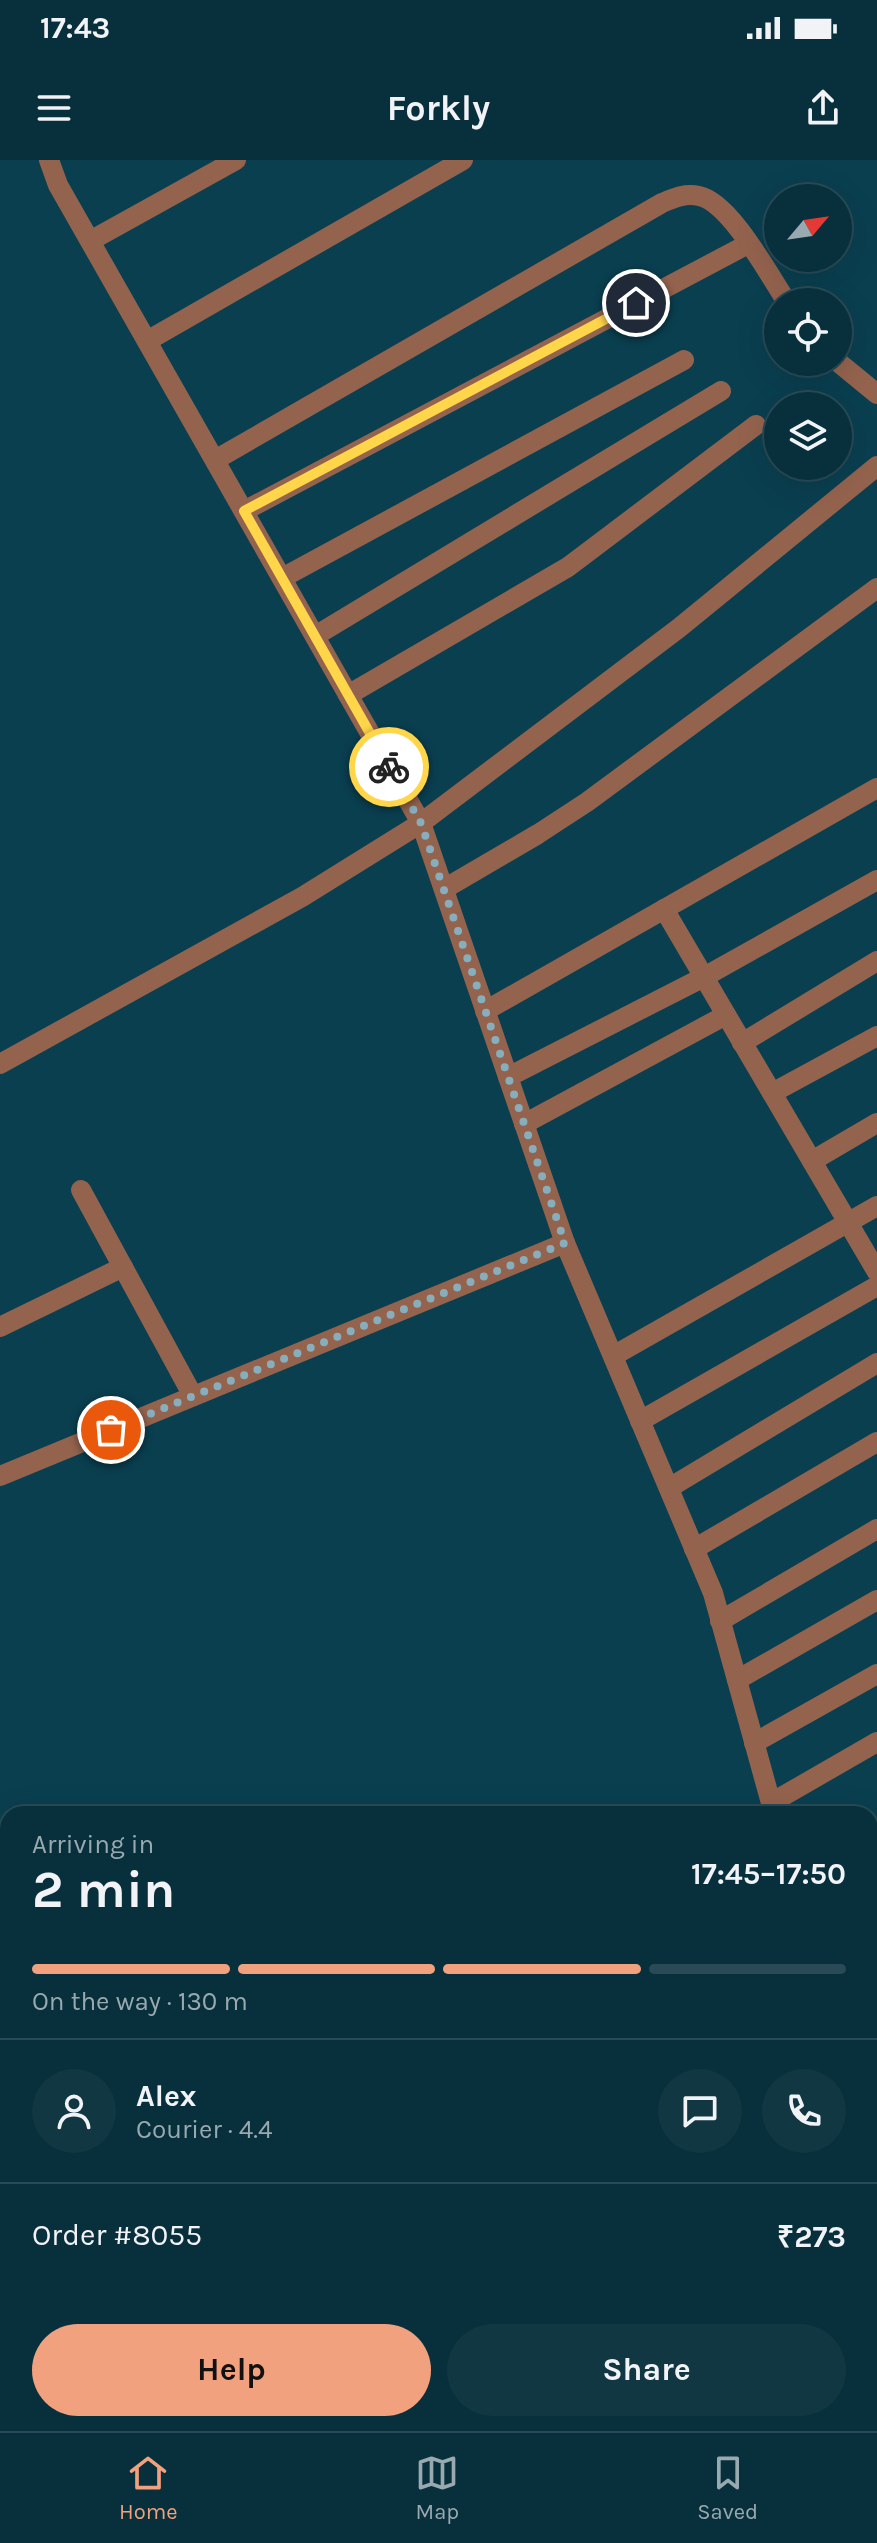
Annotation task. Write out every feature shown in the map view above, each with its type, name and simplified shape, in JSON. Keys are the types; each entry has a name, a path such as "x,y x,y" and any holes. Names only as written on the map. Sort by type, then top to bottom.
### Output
{"street":[{"path":"49,160 58,185 421,823 565,1243 713,1593 772,1806"},
{"path":"90,241 236,160"},
{"path":"147,341 463,160"},
{"path":"215,460 648,211 681,195 700,196 718,205 733,221 778,288"},
{"path":"244,511 748,244"},
{"path":"282,578 684,360"},
{"path":"852,373 877,394"},
{"path":"315,636 721,391"},
{"path":"348,695 568,567 756,425"},
{"path":"0,1064 302,897 421,823 679,628 877,466"},
{"path":"444,889 538,834 625,775 877,588"},
{"path":"485,1011 877,788"},
{"path":"508,1077 704,977 877,880"},
{"path":"664,909 877,1272"},
{"path":"742,1043 877,961"},
{"path":"524,1124 726,1015"},
{"path":"772,1093 877,1036"},
{"path":"812,1161 877,1123"},
{"path":"81,1190 193,1396"},
{"path":"613,1356 877,1206"},
{"path":"0,1476 565,1243"},
{"path":"0,1327 123,1267"},
{"path":"640,1421 877,1286"},
{"path":"669,1488 877,1363"},
{"path":"694,1549 877,1442"},
{"path":"720,1621 877,1529"},
{"path":"737,1680 877,1600"},
{"path":"754,1743 877,1674"},
{"path":"776,1806 877,1742"}],"way so far":[{"path":"111,1430 565,1243 421,823 389,767"}],"route":[{"path":"389,767 244,511 636,303"}]}
